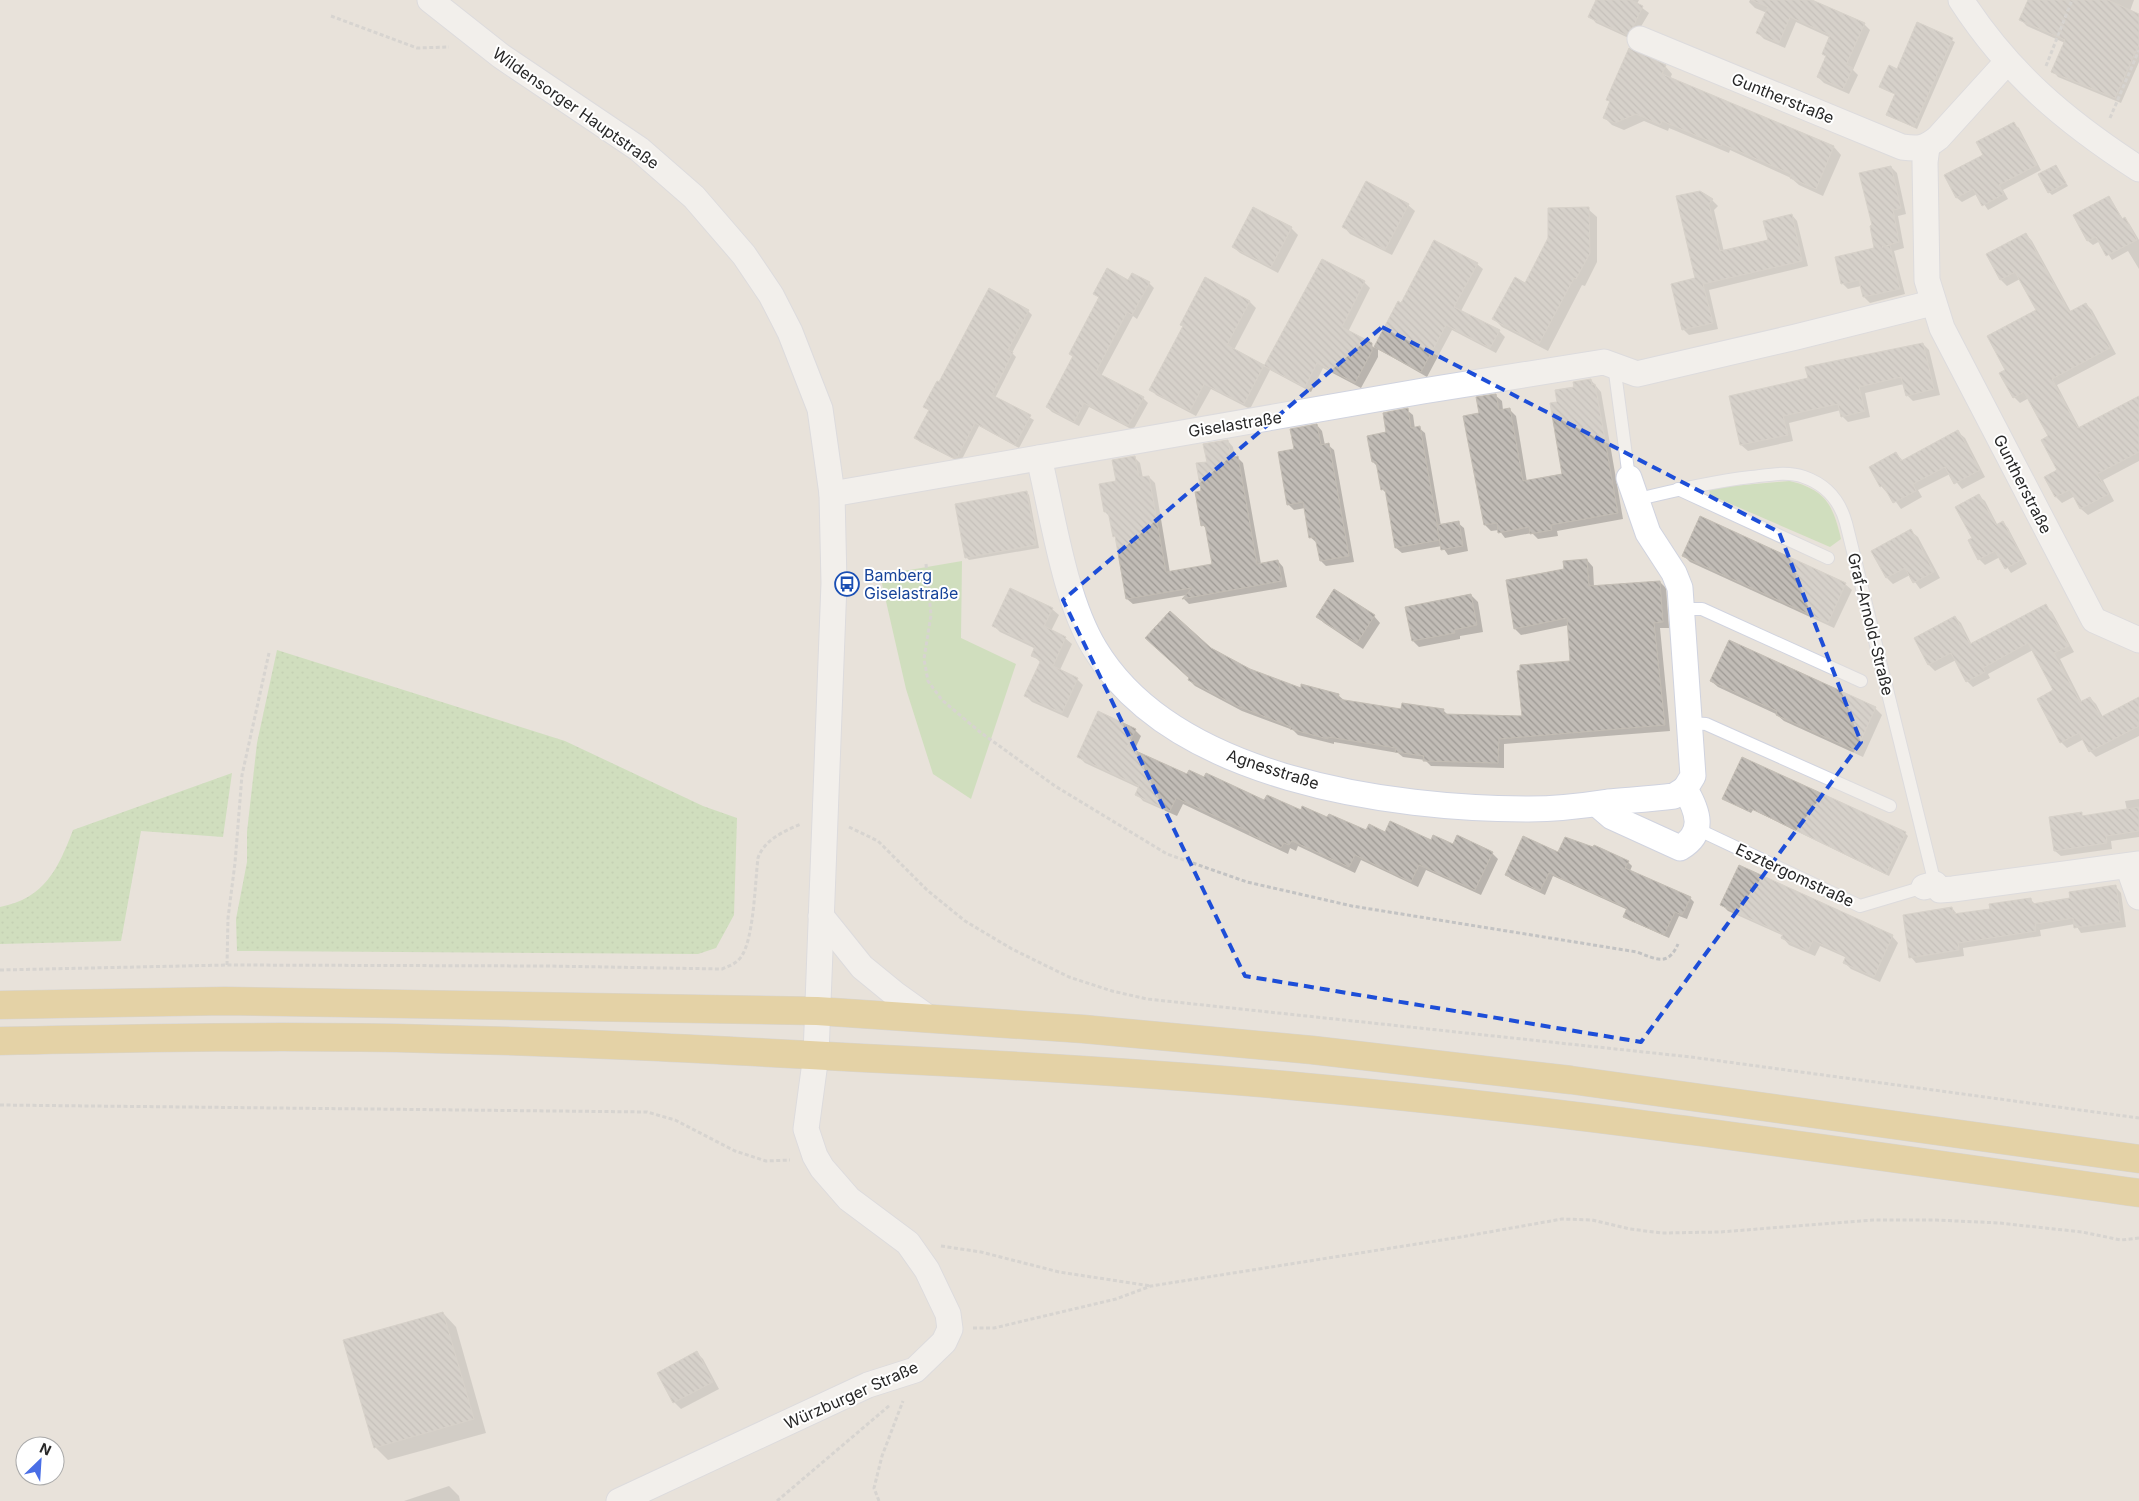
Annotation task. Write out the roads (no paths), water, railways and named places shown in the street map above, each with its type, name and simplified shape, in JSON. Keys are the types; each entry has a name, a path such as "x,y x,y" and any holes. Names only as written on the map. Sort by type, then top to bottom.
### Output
{"main road":[{"path":"0,1005 225,1001 817,1011 1083,1029 1302,1049 1552,1078 2139,1159"},
{"path":"0,1041 226,1037 427,1038 618,1044 1084,1069 1307,1087 1566,1115 1827,1149 2139,1193"}],"street":[{"name":"Wildensorger Hauptstraße","path":"430,0 470,33 639,149 694,197 744,255 771,295 790,332 820,409 832,494 834,583 820,916"},
{"path":"1961,0 1981,31 2029,85 2099,143 2139,169"},
{"name":"Guntherstraße","path":"1640,40 1902,147 1915,149 1927,147 1925,162 1927,280 1932,303 1942,328 2094,620 2139,640"},
{"path":"1927,147 1938,138 2007,62"},
{"name":"Giselastraße","path":"832,494 1604,362 1637,374 1796,338 1932,303"},
{"name":"Agnesstraße","path":"1039,458 1068,584 1081,620 1095,649 1115,677 1137,700 1174,728 1216,751 1260,768 1324,786 1379,797 1464,807 1531,809 1598,805 1674,796 1685,789"},
{"path":"1598,805 1612,817 1680,848 1692,836 1698,822 1695,806 1685,789 1692,776 1691,723 1680,588 1674,573 1648,533 1632,489"},
{"path":"1930,886 1940,890 1953,889 2133,865 2139,897"},
{"path":"816,1055 820,916"},
{"path":"820,916 862,967 895,994 930,1018"},
{"name":"Würzburger Straße","path":"619,1501 868,1385 915,1370 944,1342 950,1329 948,1314 927,1270 908,1243 849,1199 822,1168 815,1156 806,1129 816,1055"}],"lane":[{"path":"1614,365 1632,489 1678,489 1828,558"},
{"name":"Graf-Arnold-Straße","path":"1678,489 1707,482 1773,474 1789,474 1804,477 1821,485 1835,497 1842,510 1930,886"},
{"path":"1683,609 1702,609 1861,682"},
{"path":"1691,723 1706,724 1890,806"},
{"name":"Esztergomstraße","path":"1692,836 1860,906 1930,886"}],"place":[{"name":"Bamberg Giselastraße","path":"847,584"}]}
